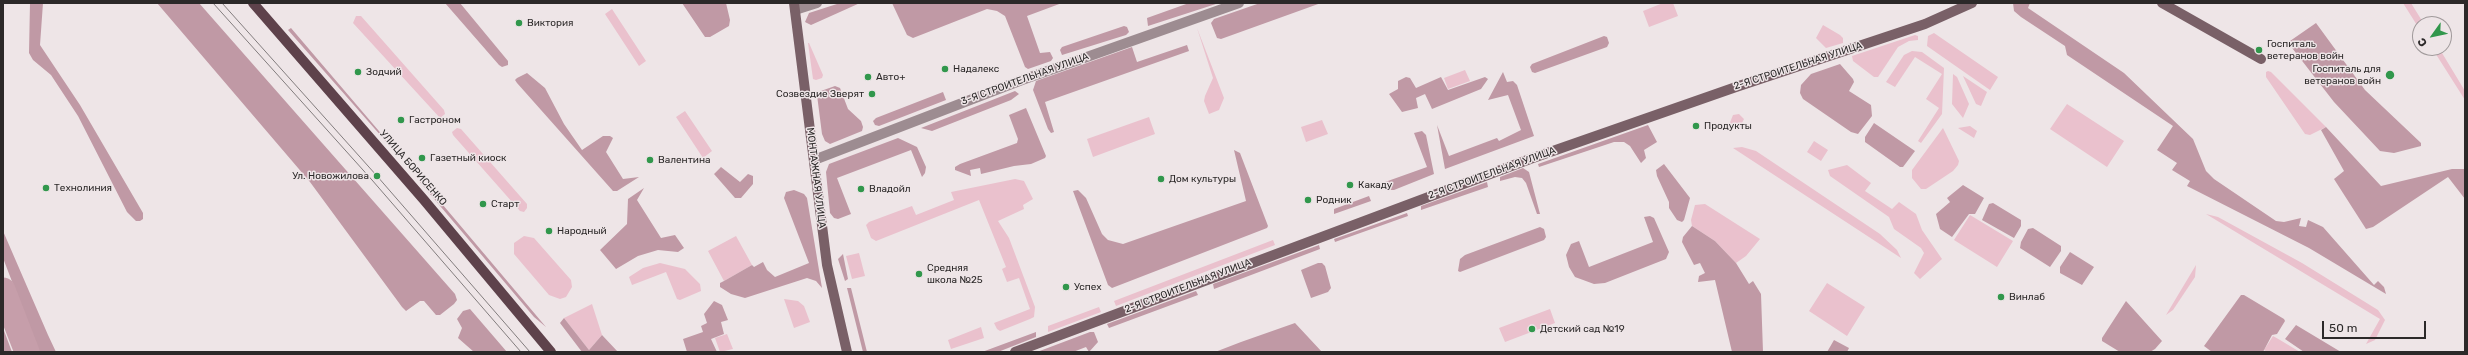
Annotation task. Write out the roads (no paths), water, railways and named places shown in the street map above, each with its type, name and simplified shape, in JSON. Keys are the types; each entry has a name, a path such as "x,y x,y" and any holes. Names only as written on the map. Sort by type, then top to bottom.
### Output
{"main road":[{"name":"УЛИЦА БОРИСЕНКО","path":"253,3 424,200 551,352"}],"street":[{"path":"794,7 818,3"},
{"name":"3-Я СТРОИТЕЛЬНАЯ УЛИЦА","path":"814,160 1022,80 1239,3"},
{"name":"2-Я СТРОИТЕЛЬНАЯ УЛИЦА","path":"1015,352 1530,159 1736,87 1925,24 1972,3"},
{"path":"2162,3 2261,59"},
{"name":"МОНТАЖНАЯ УЛИЦА","path":"794,7 827,265 847,352"}],"waterway":[{"path":"3,290 27,352"}],"tram line":[{"path":"213,3 372,180 521,352"},
{"path":"222,3 377,176 530,352"}],"place":[{"name":"Виктория","path":"519,23"},
{"name":"Госпиталь ветеранов войн","path":"2259,50"},
{"name":"Надалекс","path":"945,69"},
{"name":"Зодчий","path":"358,72"},
{"name":"Госпиталь для ветеранов войн","path":"2390,75"},
{"name":"Авто+","path":"868,77"},
{"name":"Созвездие Зверят","path":"872,94"},
{"name":"Гастроном","path":"401,120"},
{"name":"Продукты","path":"1696,126"},
{"name":"Газетный киоск","path":"422,158"},
{"name":"Валентина","path":"650,160"},
{"name":"Ул. Новожилова","path":"377,176"},
{"name":"Дом культуры","path":"1161,179"},
{"name":"Какаду","path":"1350,185"},
{"name":"Технолиния","path":"46,188"},
{"name":"Владойл","path":"861,189"},
{"name":"Родник","path":"1308,200"},
{"name":"Старт","path":"483,204"},
{"name":"Народный","path":"549,231"},
{"name":"Средняя школа №25","path":"919,274"},
{"name":"Успех","path":"1066,287"},
{"name":"Винлаб","path":"2001,297"},
{"name":"Детский сад №19","path":"1532,329"}]}
